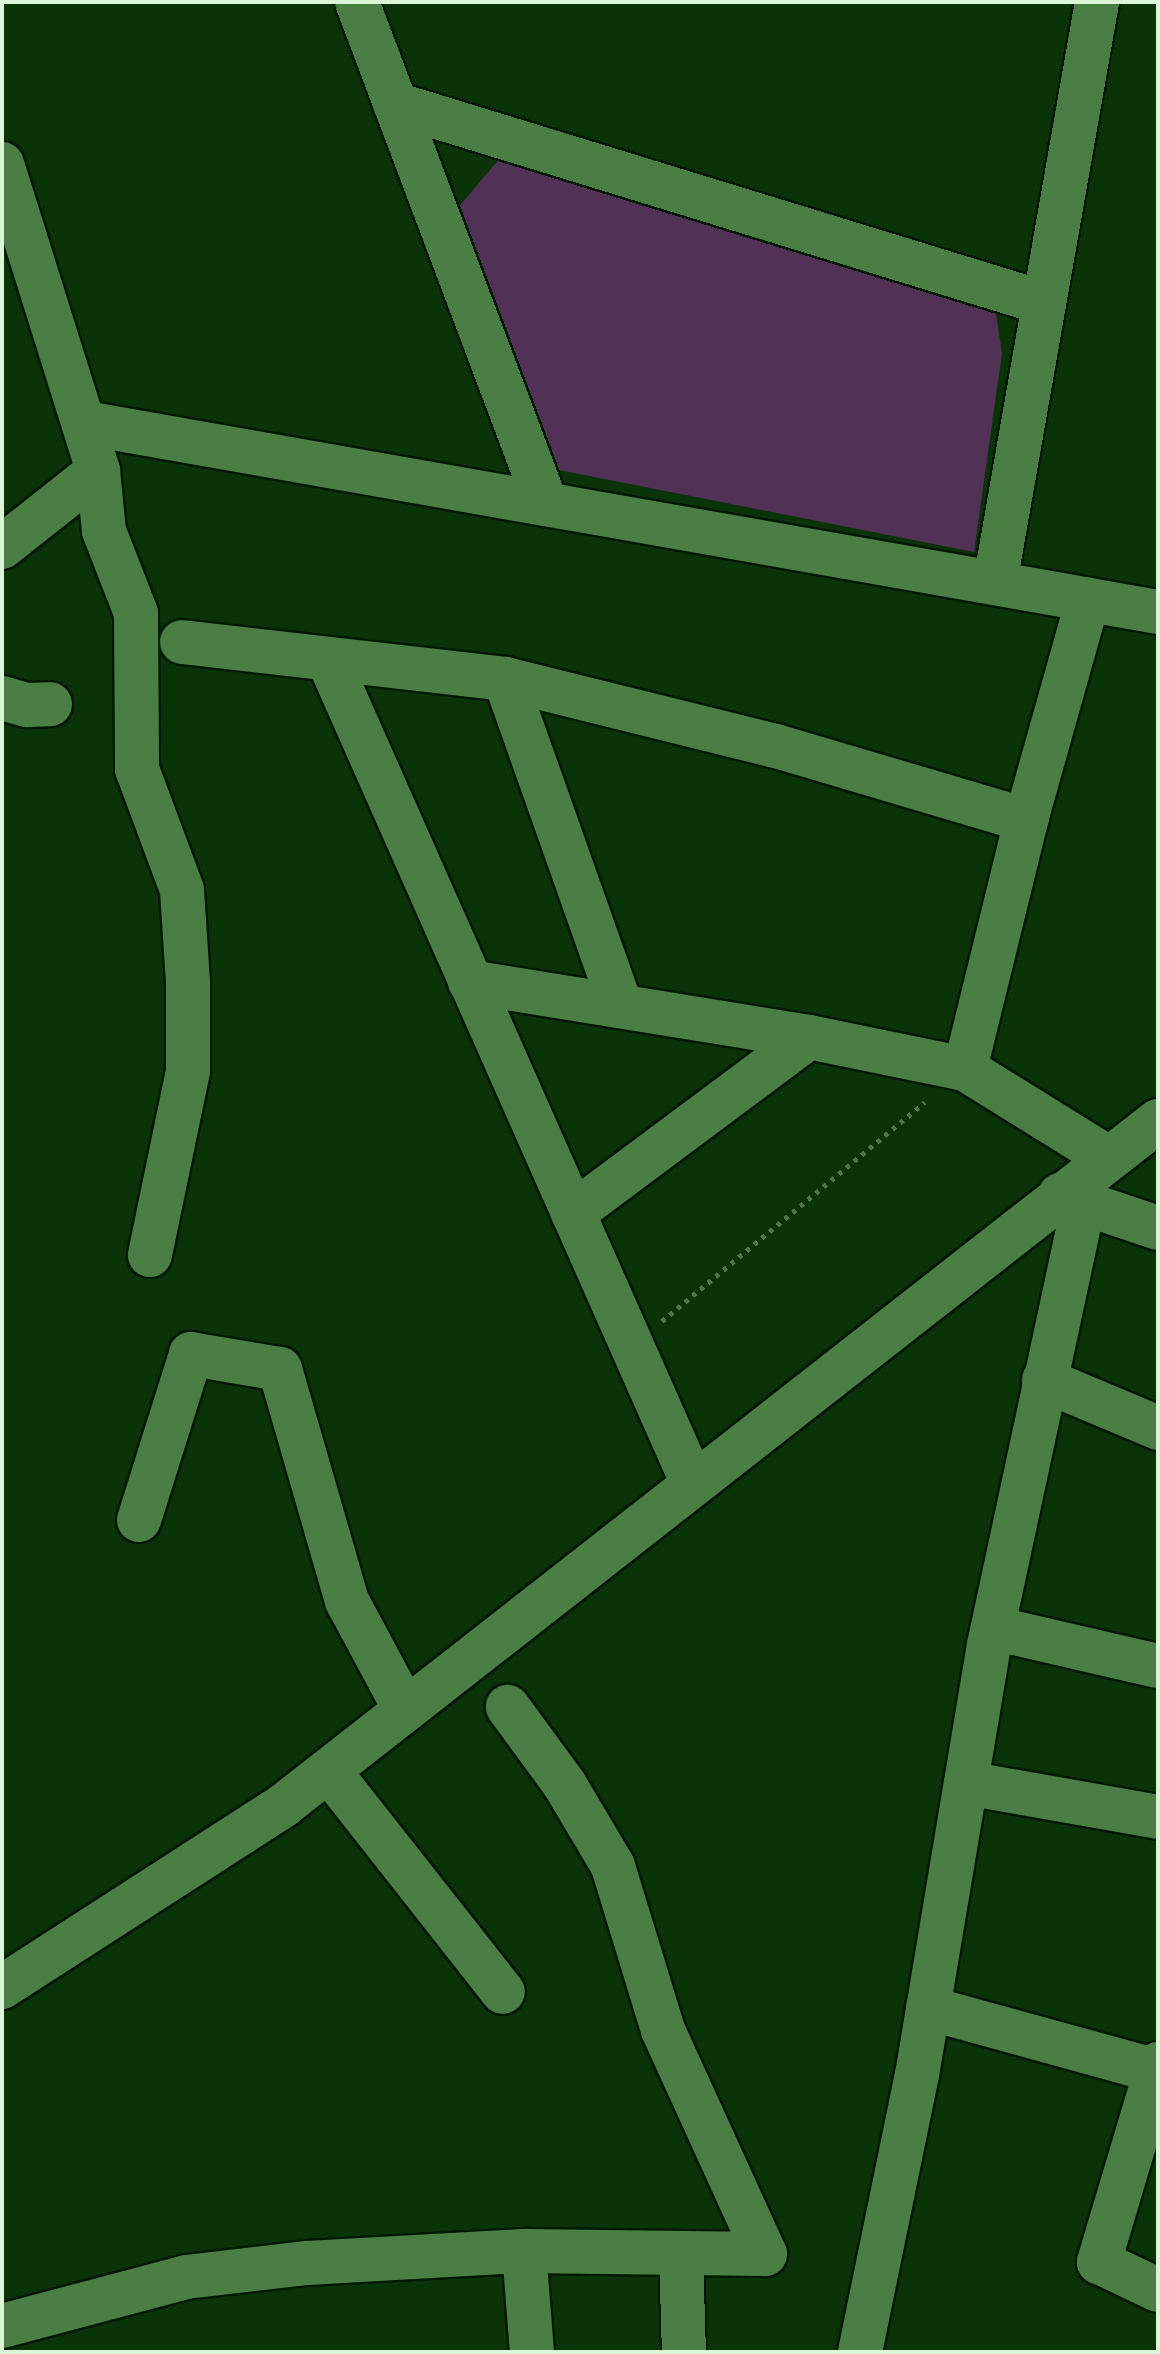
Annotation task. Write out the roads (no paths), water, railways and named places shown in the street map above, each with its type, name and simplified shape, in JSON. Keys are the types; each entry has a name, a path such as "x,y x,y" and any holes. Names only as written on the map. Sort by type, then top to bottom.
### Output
{"street":[{"path":"357,2 546,504"},
{"path":"995,583 1097,2"},
{"path":"395,104 1044,303"},
{"path":"2,164 85,423 98,471 104,531 136,613 137,769 182,890 187,967 188,1071 150,1255"},
{"path":"85,423 1158,612"},
{"path":"2,547 98,471"},
{"path":"965,1069 1026,820 1088,600"},
{"path":"182,642 505,679 776,746 1026,820"},
{"path":"328,659 693,1484"},
{"path":"505,679 621,1006"},
{"path":"2,698 27,705 50,704"},
{"path":"470,982 809,1037 965,1069 1107,1157"},
{"path":"573,1213 809,1037"},
{"path":"2,1987 329,1771 693,1484 1072,1199 1107,1157 1158,1121"},
{"path":"1072,1199 1158,1228"},
{"path":"860,2352 928,2008 993,1628 1044,1380 1072,1199"},
{"path":"139,1520 191,1354 280,1369 347,1601 405,1709"},
{"path":"1044,1380 1158,1428"},
{"path":"993,1628 1158,1666"},
{"path":"2,2326 186,2277 307,2263 524,2251 765,2254 663,2030 613,1866 565,1785 508,1707"},
{"path":"329,1771 503,1992"},
{"path":"966,1783 1158,1817"},
{"path":"928,2008 1157,2068 1099,2262 1158,2290"},
{"path":"524,2251 532,2352"},
{"path":"681,2253 684,2352"}]}
